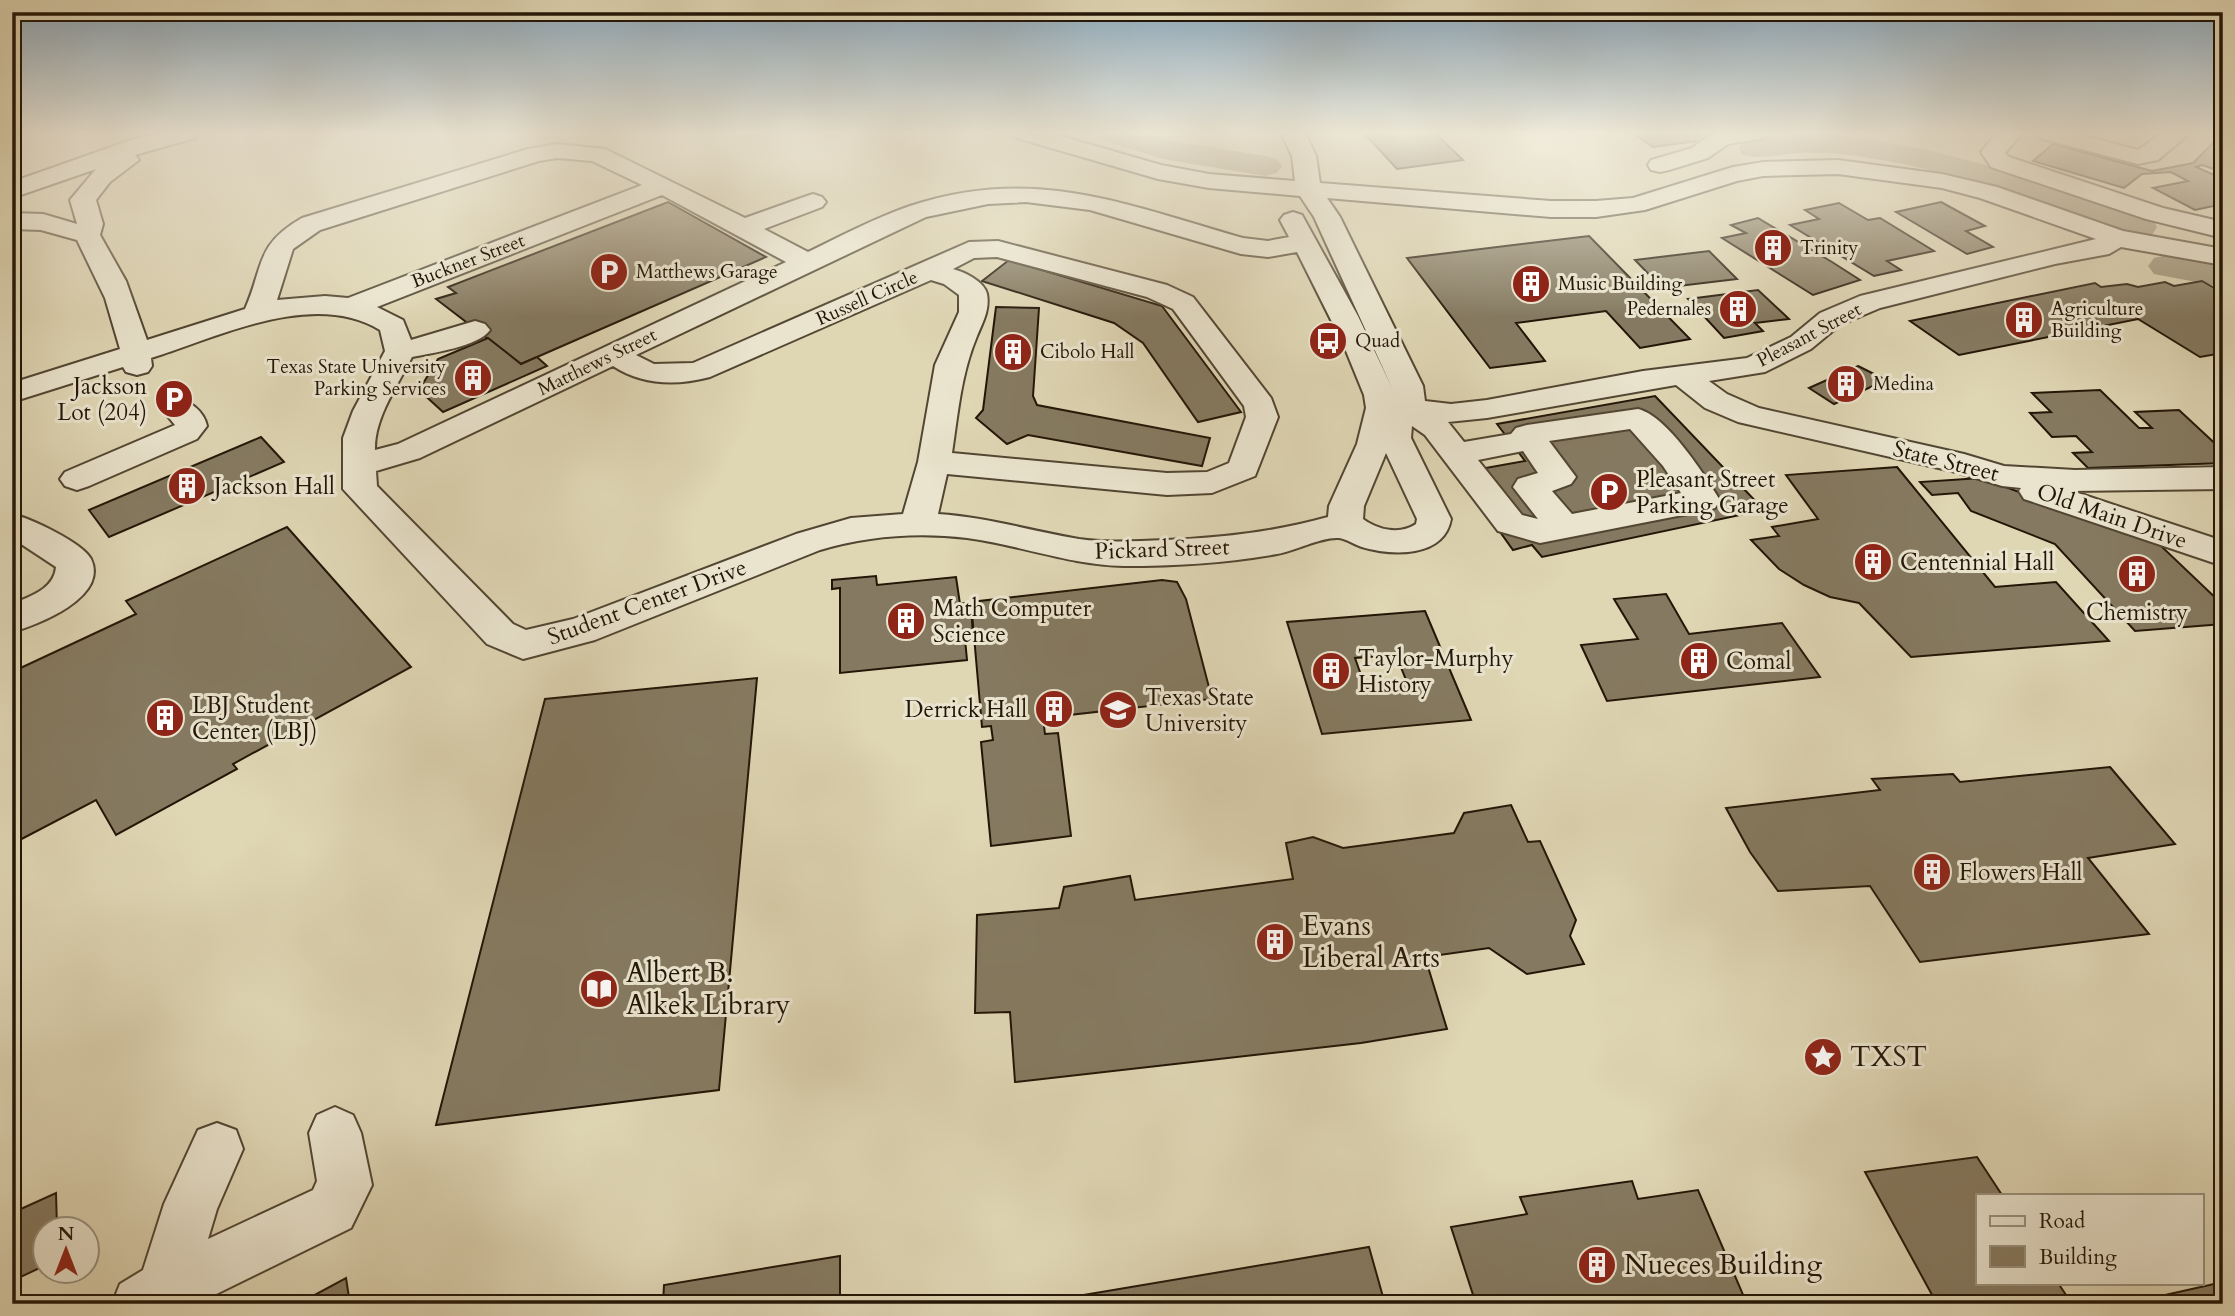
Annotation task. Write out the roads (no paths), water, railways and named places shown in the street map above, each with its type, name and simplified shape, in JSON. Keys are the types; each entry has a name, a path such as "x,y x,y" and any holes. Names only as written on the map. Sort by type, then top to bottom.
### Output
{"street":[{"path":"86,194 83,200 90,224 87,235"},
{"path":"258,312 265,299 278,250 283,244 311,224 334,215 410,194"},
{"name":"Buckner Street","path":"351,307 641,194"},
{"path":"679,194 808,263"},
{"name":"Matthews Street","path":"358,466 409,451 917,212 988,196 1019,194"},
{"name":"Matthews Street","path":"1030,194 1093,203 1241,246 1268,249 1305,242"},
{"path":"1299,275 1305,242 1291,218 1294,207 1305,194"},
{"path":"1312,194 1327,217 1408,386 1372,446 1357,484 1347,499 1344,512 1346,524 1365,536 1400,541 1418,538 1432,528 1434,519 1395,438 1396,408"},
{"path":"1362,194 1526,208 1596,209 1654,200 1671,194"},
{"path":"1995,194 2118,238 2212,255"},
{"path":"2097,194 2155,214 2212,228"},
{"name":"Matthews Street","path":"834,251 846,249 924,216 946,210 1018,201 1078,207 1299,275"},
{"path":"743,228 813,202"},
{"path":"12,221 43,222 87,235 108,268 136,359"},
{"path":"2212,228 2198,242 2212,255"},
{"name":"Pleasant Street","path":"1396,408 1451,413 1553,405 1643,380 1754,366 1801,342 1830,318 1870,302 1985,272 2100,248 2118,238"},
{"path":"929,271 969,250 998,248 1157,291 1182,303 1260,405 1262,417 1243,469 1212,482 1167,484 934,462"},
{"path":"1299,275 1351,268"},
{"name":"Russell Circle","path":"614,323 627,348 648,374 670,375 699,371 929,271 954,278 973,292 974,312 950,365 934,462 921,508 920,524"},
{"path":"1299,275 1340,311 1378,392 1396,408 1436,428 1510,523 1540,531 1564,527 1615,517 1703,499 1675,459 1637,418 1527,435 1559,477 1530,487 1564,527"},
{"path":"12,393 136,359 258,312 307,304 351,307 377,316 393,326 400,351 442,342 475,330"},
{"name":"Student Center Drive","path":"400,351 365,420 359,438 360,489 500,634 523,645 582,630 808,542 851,528"},
{"name":"State Street","path":"1684,376 1716,401 1749,415 1964,464 2002,476 2076,481 2223,478"},
{"path":"77,479 186,432 191,426 190,420 176,407"},
{"path":"1456,453 1513,444"},
{"name":"Old Main Drive","path":"2002,476 2028,488 2223,554"},
{"name":"Pickard Street","path":"851,528 920,524 968,527 1082,551 1123,554 1217,550 1279,542 1346,524"},
{"path":"12,525 31,533 75,562 72,580 61,593 42,607 12,619"},
{"path":"152,1296 332,1209 345,1185 335,1133"},
{"path":"152,1296 217,1149"}],"waterway":[{"path":"2043,194 2139,227"},
{"path":"2167,266 2223,276"}],"place":[{"name":"Trinity","path":"1773,248"},
{"name":"Matthews Garage","path":"609,272"},
{"name":"Music Building","path":"1531,284"},
{"name":"Pedernales","path":"1738,309"},
{"name":"Agriculture Building","path":"2024,320"},
{"name":"Quad","path":"1328,341"},
{"name":"Cibolo Hall","path":"1013,352"},
{"name":"Texas State University Parking Services","path":"473,378"},
{"name":"Medina","path":"1846,384"},
{"name":"Jackson Lot (204)","path":"174,399"},
{"name":"Jackson Hall","path":"187,486"},
{"name":"Pleasant Street Parking Garage","path":"1609,492"},
{"name":"Centennial Hall","path":"1873,562"},
{"name":"Chemistry","path":"2137,574"},
{"name":"Math Computer Science","path":"906,621"},
{"name":"Comal","path":"1699,661"},
{"name":"Taylor-Murphy History","path":"1331,671"},
{"name":"Derrick Hall","path":"1054,709"},
{"name":"Texas State University","path":"1118,710"},
{"name":"LBJ Student Center (LBJ)","path":"165,718"},
{"name":"Flowers Hall","path":"1932,872"},
{"name":"Evans Liberal Arts","path":"1275,942"},
{"name":"Albert B. Alkek Library","path":"599,989"},
{"name":"TXST","path":"1823,1057"},
{"name":"Nueces Building","path":"1597,1265"}]}
